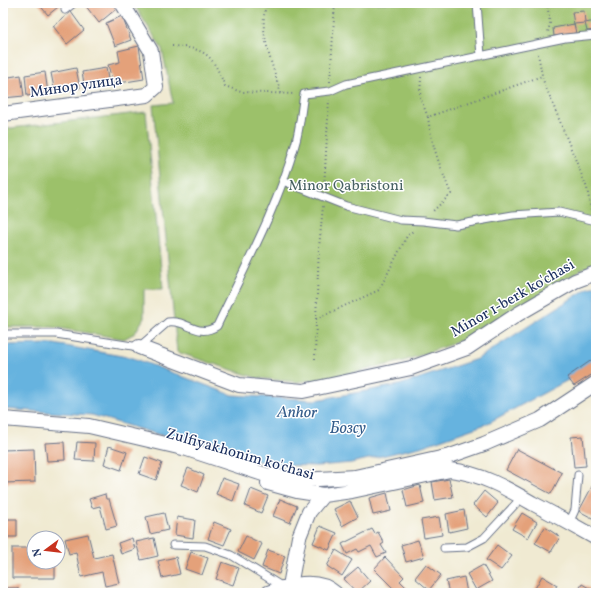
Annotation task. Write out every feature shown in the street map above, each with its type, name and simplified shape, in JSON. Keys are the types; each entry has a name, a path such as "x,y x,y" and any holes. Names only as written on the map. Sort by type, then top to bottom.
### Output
{"street":[{"name":"Минор улица","path":"3,114 147,94 153,91 156,87 150,51 122,3"},
{"name":"Minor 1-berk ko'chasi","path":"139,347 239,385 303,391 411,368 467,348 518,314 575,281 596,273"},
{"path":"3,419 89,426 187,450 266,476 301,480 355,477 450,456 484,444 540,420 596,383"},
{"name":"Zulfiyakhonim ko'chasi","path":"3,428 40,428 76,432 150,447 297,491 323,495 352,491 450,470 483,478 522,497 596,538"},
{"path":"287,587 299,537 309,512 323,495"},
{"path":"268,593 287,587 318,584 335,593"}],"lane":[{"path":"65,10 74,3"},
{"path":"477,3 481,56"},
{"path":"139,347 168,322 174,321 203,332 210,331 217,326 257,241 282,181 295,144 304,94 330,92 346,84 565,38 596,36"},
{"path":"282,181 346,206 401,220 456,224 513,215 559,212 595,221"},
{"name":"Minor 1-berk ko'chasi","path":"3,334 56,334 139,347"},
{"path":"569,523 575,510 578,475"},
{"path":"444,548 467,546 484,538 522,497"},
{"path":"173,545 204,546 231,556 287,587"}],"path":[{"path":"268,3 265,8 264,17 265,31 281,94"},
{"path":"330,92 335,3"},
{"path":"545,43 550,23 547,3"},
{"path":"536,45 542,76 586,188 595,221 596,237"},
{"path":"172,46 189,47 205,53 216,65 225,86 241,92 304,94"},
{"path":"315,359 316,319 379,290 407,236 451,194 438,161 430,133 428,117 420,97 421,68"},
{"path":"428,117 542,76"}],"green space":[{"name":"Minor Qabristoni","path":"133,3 596,3 596,266 583,268 527,304 466,339 404,361 326,379 296,382 257,378 177,352 153,105 173,103 162,49"},
{"path":"146,112 163,289 144,289 144,318 135,333 124,339 52,327 3,327 3,129"}],"water":[{"name":"Бозсу","path":"596,286 596,365 486,424 420,447 351,463 317,466 275,465 201,447 92,415 3,409 3,345 54,344 133,358 232,395 316,400 399,385 477,359 588,288"}],"building":[{"path":"38,3 63,3 48,15"},
{"path":"88,3 112,3 116,9 99,23 85,5"},
{"path":"584,11 585,23 574,24 572,12"},
{"path":"71,12 84,30 67,44 53,26"},
{"path":"122,16 131,40 115,46 106,23"},
{"path":"596,21 596,30 587,31 585,23"},
{"path":"574,24 576,33 554,36 553,28"},
{"path":"139,46 144,79 113,84 108,65 120,62 118,51"},
{"path":"76,68 80,88 55,93 51,73"},
{"path":"106,68 109,84 85,89 82,72"},
{"path":"45,72 48,93 27,96 25,75"},
{"path":"21,75 24,96 3,98 3,78"},
{"path":"596,357 596,372 574,386 567,377"},
{"path":"583,436 586,466 574,467 571,437"},
{"path":"64,442 65,460 47,461 45,443"},
{"path":"77,442 95,443 94,461 75,460"},
{"path":"109,446 127,452 121,470 104,464"},
{"path":"34,449 35,482 3,483 3,450"},
{"path":"517,449 562,473 551,494 506,470"},
{"path":"145,457 162,463 156,480 139,474"},
{"path":"188,468 204,475 198,492 181,485"},
{"path":"222,478 239,484 233,501 216,494"},
{"path":"449,479 453,497 435,500 432,482"},
{"path":"596,479 596,520 579,511"},
{"path":"420,485 424,503 407,507 403,490"},
{"path":"251,489 268,496 261,513 245,506"},
{"path":"484,491 498,503 487,517 473,505"},
{"path":"387,493 391,511 373,515 369,498"},
{"path":"105,494 106,499 109,499 117,526 106,529 100,506 92,508 89,499"},
{"path":"280,499 297,506 290,523 273,516"},
{"path":"350,501 358,517 342,526 334,509"},
{"path":"464,510 467,528 449,532 446,514"},
{"path":"164,513 168,530 150,534 146,517"},
{"path":"522,513 537,522 528,538 512,529"},
{"path":"177,517 195,520 193,538 175,535"},
{"path":"439,517 442,535 424,538 421,520"},
{"path":"3,519 17,519 17,537 3,537"},
{"path":"214,522 231,529 224,545 208,539"},
{"path":"320,526 337,533 329,550 313,543"},
{"path":"545,527 560,537 551,552 535,543"},
{"path":"372,529 375,534 378,532 384,543 381,545 386,553 377,557 371,546 359,552 357,549 347,554 342,544"},
{"path":"88,534 94,558 112,554 119,583 105,586 102,572 81,577 76,552 69,554 66,539"},
{"path":"246,536 262,544 254,560 238,552"},
{"path":"132,538 135,549 121,554 118,543"},
{"path":"154,538 158,556 141,560 136,542"},
{"path":"418,540 424,557 406,562 401,545"},
{"path":"497,545 512,556 501,570 486,560"},
{"path":"12,548 26,548 26,570 55,570 55,578 12,578"},
{"path":"268,550 285,556 279,574 262,567"},
{"path":"336,550 352,560 342,576 327,566"},
{"path":"191,552 208,558 202,575 185,569"},
{"path":"176,557 180,574 162,578 158,561"},
{"path":"385,557 404,577 400,581 412,593 398,593 374,569"},
{"path":"222,562 239,568 233,585 216,579"},
{"path":"426,564 441,575 429,590 415,578"},
{"path":"483,565 492,581 476,590 467,574"},
{"path":"358,567 370,581 357,593 344,579"},
{"path":"542,576 557,585 553,593 533,592"},
{"path":"464,577 467,593 449,593 446,581"},
{"path":"582,584 596,592 596,593 577,593"},
{"path":"3,588 18,588 18,593 3,593"}],"water label":[{"name":"Anhor","path":"297,413"}]}
